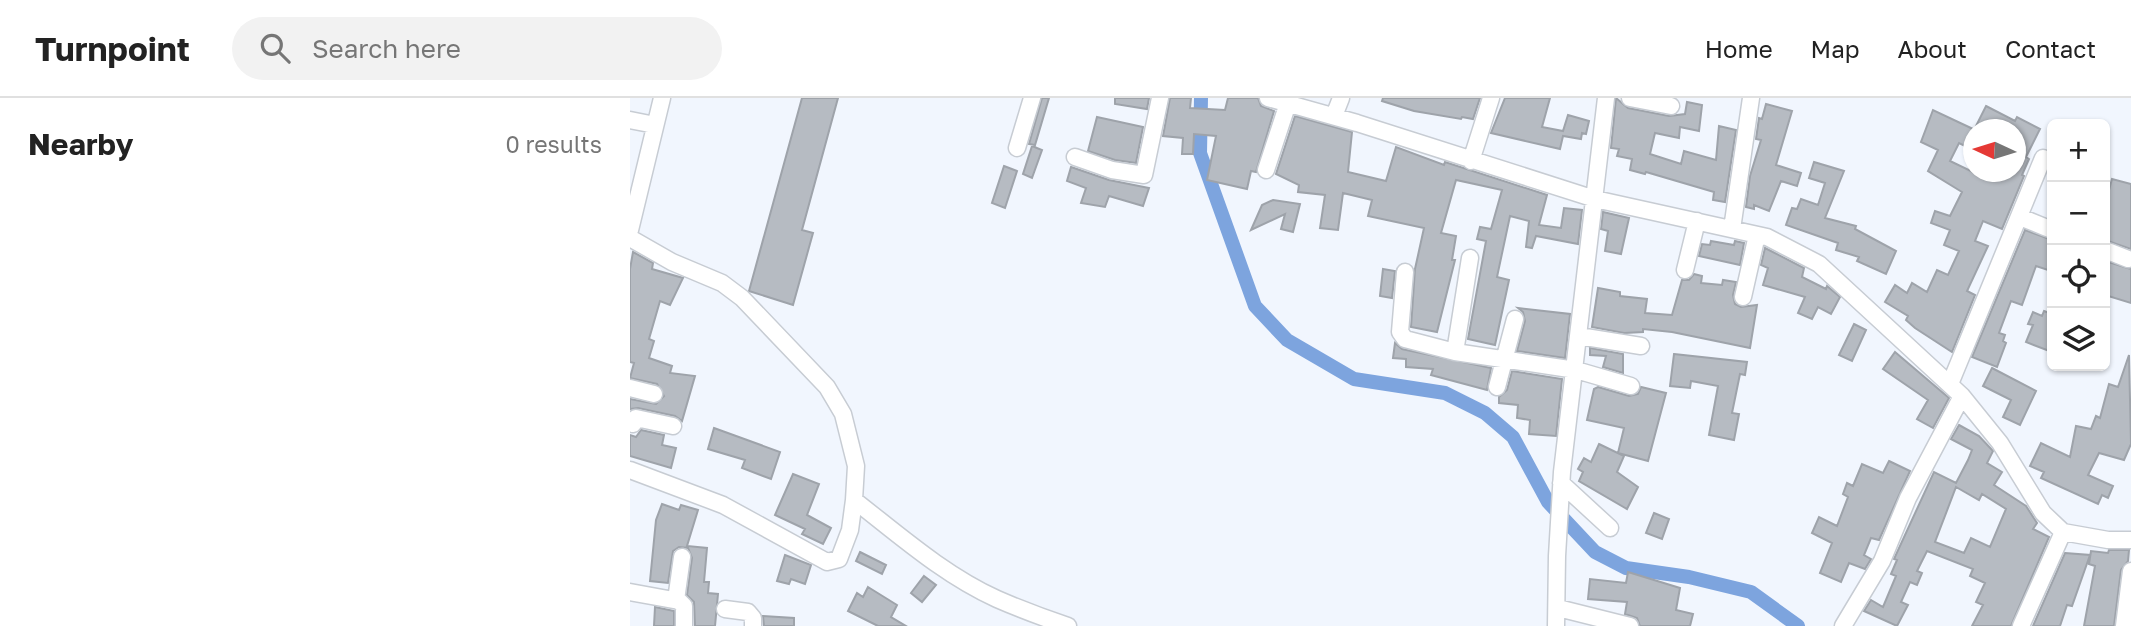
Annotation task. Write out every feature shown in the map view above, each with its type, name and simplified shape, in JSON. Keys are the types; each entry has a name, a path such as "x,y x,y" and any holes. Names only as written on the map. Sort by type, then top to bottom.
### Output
{"street":[{"path":"630,230 662,98"},
{"path":"1017,148 1032,98"},
{"path":"1075,157 1112,170 1144,175 1160,98"},
{"path":"1334,116 1341,98"},
{"path":"1471,160 1491,98"},
{"path":"1556,626 1561,483 1606,98"},
{"path":"1630,98 1671,106"},
{"path":"1732,229 1751,98"},
{"path":"1266,170 1278,100 1595,199 1757,235 1795,249 1819,264 1883,326 1962,396 2000,443 2043,513 2063,532 2108,540 2131,540"},
{"path":"630,120 655,125"},
{"path":"1950,384 2043,158"},
{"path":"2020,218 2047,228"},
{"path":"1685,270 1697,221"},
{"path":"1743,297 1757,235"},
{"path":"630,237 672,262 722,283 742,298 828,387 843,414 856,466 850,530 839,559 827,562 723,505 630,470"},
{"path":"2110,252 2128,259"},
{"path":"1455,352 1470,258"},
{"path":"1405,272 1400,335 1455,352 1576,370 1631,386"},
{"path":"1497,387 1515,319"},
{"path":"1579,336 1641,346"},
{"path":"630,388 654,394"},
{"path":"1843,626 1882,561 1908,498 1962,396"},
{"path":"630,422 633,424 636,418 673,426"},
{"path":"1561,483 1610,528"},
{"path":"854,500 969,584 996,599 1068,626"},
{"path":"2021,626 2063,532"},
{"path":"676,600 681,557"},
{"path":"2124,626 2131,571"},
{"path":"630,592 676,600 684,606 684,626"},
{"path":"1558,608 1630,626"},
{"path":"725,609 748,612 753,618 753,626"}],"building":[{"path":"802,98 838,98 802,230 813,233 793,305 749,291"},
{"path":"1042,98 1049,98 1035,145 1029,144"},
{"path":"1115,98 1149,98 1147,109 1115,104"},
{"path":"1170,98 1191,98 1190,108 1225,110 1228,98 1258,98 1261,106 1274,111 1256,172 1251,171 1247,189 1207,180 1216,136 1194,134 1193,154 1182,154 1183,138 1163,136"},
{"path":"1383,98 1480,98 1473,119 1461,119 1414,111 1382,101"},
{"path":"1505,98 1550,98 1542,127 1563,131 1568,115 1589,121 1586,134 1582,133 1581,139 1563,136 1560,149 1491,133"},
{"path":"1616,98 1628,108 1669,116 1685,114 1687,102 1702,105 1699,131 1680,127 1679,138 1655,133 1650,154 1681,164 1684,151 1716,160 1719,126 1736,130 1725,202 1713,200 1714,192 1646,172 1645,174 1630,170 1632,159 1617,156 1619,149 1611,148"},
{"path":"1766,104 1792,111 1776,165 1801,173 1797,186 1781,181 1769,211 1754,205 1754,209 1746,207 1750,176 1761,140 1756,139 1759,118 1762,119"},
{"path":"1986,106 2011,119 1980,119"},
{"path":"1933,110 1963,124 1963,145 1959,143 1950,161 1963,167 1963,182 2022,182 2002,229 1983,221 1975,241 1988,246 1967,291 1975,295 1952,352 1915,328 1906,320 1908,316 1885,302 1895,285 1907,293 1912,283 1927,292 1937,270 1948,275 1959,251 1944,245 1950,230 1931,223 1935,211 1950,216 1962,192 1928,171 1938,150 1921,142"},
{"path":"1295,116 1352,132 1348,172 1386,181 1396,147 1444,165 1445,162 1547,195 1539,225 1561,228 1564,208 1582,210 1578,244 1536,236 1532,248 1526,247 1529,221 1510,216 1497,277 1509,280 1495,345 1468,339 1486,241 1477,239 1480,227 1491,229 1502,190 1456,180 1441,233 1456,236 1452,260 1455,260 1437,332 1411,327 1415,269 1424,228 1368,216 1372,200 1343,193 1338,230 1320,228 1325,195 1298,192 1299,185 1276,174"},
{"path":"1097,117 1143,127 1136,163 1115,160 1088,151"},
{"path":"2026,122 2040,129 2026,157"},
{"path":"1032,146 1042,150 1032,178 1023,174"},
{"path":"1814,162 1844,171 1825,218 1856,226 1855,229 1896,251 1886,274 1857,261 1859,257 1836,250 1838,243 1786,225 1792,208 1797,209 1801,199 1818,205 1825,183 1809,178"},
{"path":"1004,166 1017,171 1005,208 992,203"},
{"path":"1071,167 1109,180 1149,188 1143,206 1109,196 1105,207 1081,203 1086,188 1067,181"},
{"path":"2112,179 2131,184 2131,249 2110,242"},
{"path":"1273,200 1300,204 1293,232 1281,229 1285,214 1251,230 1262,205"},
{"path":"1603,212 1629,218 1621,254 1605,251 1608,231 1601,229"},
{"path":"2025,230 2047,238 2047,270 2036,266 2022,305 2011,301 1999,333 2005,335 2003,341 2006,343 1997,367 1972,357"},
{"path":"1711,241 1734,245 1735,241 1744,243 1740,265 1699,256 1702,244 1710,245"},
{"path":"1765,248 1804,268 1802,277 1826,289 1827,286 1840,297 1831,314 1818,307 1812,319 1798,313 1805,297 1763,285 1768,268 1761,265"},
{"path":"633,252 653,263 652,269 683,278 670,305 660,301 649,339 654,341 649,358 672,366 670,373 695,376 682,421 675,416 638,408 630,409 630,399 656,404 664,396 657,384 630,378 634,363 630,362 630,269"},
{"path":"2110,263 2131,269 2131,303 2110,297"},
{"path":"1383,269 1395,271 1392,298 1380,296"},
{"path":"1694,274 1702,276 1701,283 1722,285 1723,280 1736,282 1733,295 1735,304 1741,307 1757,305 1750,348 1672,332 1643,329 1643,332 1624,333 1592,327 1598,288 1620,292 1620,296 1647,299 1645,313 1672,315 1682,280 1689,280"},
{"path":"1518,308 1570,314 1565,358 1517,351 1525,321 1523,312"},
{"path":"2044,311 2047,312 2047,350 2026,342 2033,325 2028,324 2033,312 2042,316"},
{"path":"1854,324 1866,330 1852,361 1839,355"},
{"path":"1395,343 1402,349 1491,368 1487,390 1431,375 1433,369 1406,367 1406,359 1393,358"},
{"path":"1590,348 1623,354 1623,373 1603,367 1606,356 1590,355"},
{"path":"1895,352 1949,398 1933,428 1917,419 1928,400 1883,369"},
{"path":"1674,354 1747,362 1745,375 1740,374 1732,413 1739,414 1734,440 1709,435 1718,386 1691,381 1690,388 1670,386"},
{"path":"2129,355 2131,444 2124,460 2099,453 2088,475 2113,486 2108,498 2102,495 2098,504 2041,478 2044,472 2030,466 2041,443 2070,457 2076,426 2091,429 2096,416 2100,418 2109,384 2118,387"},
{"path":"1992,368 2036,391 2020,425 2003,417 2011,400 1983,386"},
{"path":"1512,371 1562,379 1556,436 1529,434 1530,420 1517,418 1518,405 1499,403 1499,397 1507,390"},
{"path":"1598,387 1629,396 1638,394 1641,387 1666,393 1648,461 1618,453 1624,428 1587,420 1594,389"},
{"path":"1959,425 1979,436 1993,451 1987,463 2002,472 1994,485 2026,506 2037,523 2033,529 2049,537 2011,626 1972,626 1983,605 1976,602 1985,583 1970,576 1973,569 1927,551 1917,571 1922,573 1917,585 1910,582 1901,602 1908,605 1897,626 1864,611 1871,600 1883,607 1896,576 1891,574 1897,560 1894,559 1934,472 1956,483 1968,460 1972,450 1951,439","holes":["1956,487 1979,500 1982,494 2006,509 1990,547 1971,538 1964,553 1935,542"]},
{"path":"714,428 780,452 771,479 742,468 745,460 708,449"},
{"path":"641,430 664,435 662,445 676,448 671,468 630,456 630,435 636,437"},
{"path":"1599,444 1624,456 1617,472 1638,487 1627,509 1579,481 1583,472 1578,469 1584,458 1591,462"},
{"path":"1889,461 1910,471 1879,540 1871,538 1864,555 1871,559 1865,569 1849,563 1841,582 1820,573 1832,543 1812,533 1819,517 1837,526 1848,497 1843,494 1847,483 1853,486 1862,464 1883,473"},
{"path":"793,474 819,484 807,515 831,528 823,544 802,534 805,529 775,515"},
{"path":"662,504 679,510 681,505 698,510 687,546 707,548 704,582 709,582 708,593 718,594 715,626 695,626 694,602 687,595 692,558 688,548 679,547 673,551 668,583 650,581 656,520"},
{"path":"1654,513 1669,519 1662,539 1646,533"},
{"path":"2109,550 2129,550 2128,561 2121,570 2114,626 2084,626 2095,566 2089,564 2091,551 2108,553"},
{"path":"860,552 886,565 882,574 856,561"},
{"path":"2065,553 2090,555 2072,606 2067,605 2060,626 2033,626"},
{"path":"785,555 811,565 805,584 791,579 789,584 777,581"},
{"path":"1628,572 1680,588 1676,610 1693,614 1690,626 1640,626 1637,618 1625,614 1627,602 1588,599 1590,579 1626,583"},
{"path":"924,576 936,585 922,602 911,593"},
{"path":"868,587 897,605 891,617 906,626 878,626 848,611 857,593 863,597"},
{"path":"655,607 674,611 674,626 654,626"},
{"path":"763,616 794,618 794,626 764,626"}],"waterway":[{"path":"1201,98 1200,153 1255,306 1287,340 1354,379 1445,393 1485,413 1513,437 1548,502 1595,552 1626,568 1689,577 1751,592 1798,626"}]}
